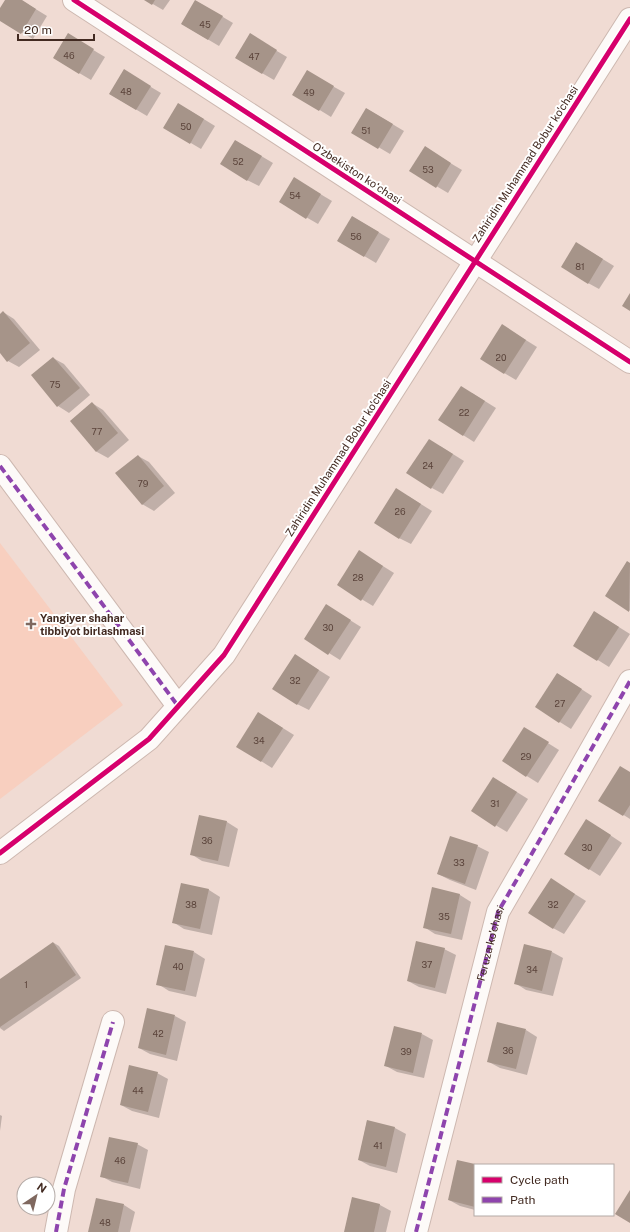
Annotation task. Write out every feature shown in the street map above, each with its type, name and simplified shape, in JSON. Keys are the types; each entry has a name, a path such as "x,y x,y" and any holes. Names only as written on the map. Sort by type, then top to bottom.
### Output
{"street":[{"name":"Oʻzbekiston koʻchasi","path":"74,0 630,362"},
{"name":"Zahiridin Muhammad Bobur ko'chasi","path":"0,852 149,739 224,655 630,18"},
{"path":"0,466 178,706"},
{"name":"Feruza ko'chasi","path":"416,1232 498,912 630,681"},
{"path":"56,1232 64,1189 113,1022"}],"shaded area":[{"name":"Yangiyer shahar tibbiyot birlashmasi","path":"0,543 123,705 0,799"}],"building":[{"path":"5,0 22,0 36,9 21,34 0,21 0,8"},
{"path":"144,0 155,0 152,5"},
{"path":"195,0 223,16 208,40 181,24"},
{"path":"68,33 94,49 79,74 53,58"},
{"path":"250,33 277,50 262,74 235,58"},
{"path":"124,69 151,86 136,110 109,94"},
{"path":"307,70 334,86 319,111 292,95"},
{"path":"178,103 204,119 190,144 163,128"},
{"path":"366,108 393,124 378,149 351,133"},
{"path":"235,140 262,156 247,181 220,164"},
{"path":"425,146 451,163 436,188 409,171"},
{"path":"294,177 321,194 306,219 279,202"},
{"path":"352,216 379,232 364,257 337,241"},
{"path":"576,242 603,259 588,284 561,267"},
{"path":"630,293 630,311 622,306"},
{"path":"3,311 30,343 7,362 0,353 0,314"},
{"path":"502,324 526,340 504,374 480,359"},
{"path":"53,357 80,388 57,407 31,375"},
{"path":"461,386 485,401 463,436 438,420"},
{"path":"92,402 118,433 96,452 70,421"},
{"path":"429,439 453,454 431,489 406,473"},
{"path":"138,455 164,486 142,505 115,473"},
{"path":"396,488 421,504 399,539 374,523"},
{"path":"359,550 383,566 361,601 337,585"},
{"path":"627,561 630,563 629,612 605,596"},
{"path":"326,604 351,620 328,655 304,639"},
{"path":"594,611 619,627 597,661 573,646"},
{"path":"295,654 319,670 297,705 272,689"},
{"path":"557,673 582,689 559,723 535,707"},
{"path":"258,712 283,728 261,762 236,747"},
{"path":"524,727 549,742 526,777 502,761"},
{"path":"620,766 630,772 630,805 623,816 598,801"},
{"path":"493,777 517,792 495,827 471,811"},
{"path":"199,815 227,821 218,861 190,855"},
{"path":"586,819 611,835 589,870 564,854"},
{"path":"450,836 478,845 465,884 437,874"},
{"path":"551,878 575,894 553,929 528,913"},
{"path":"181,883 209,889 200,929 172,923"},
{"path":"432,887 460,894 451,934 423,928"},
{"path":"416,941 445,948 435,988 407,981"},
{"path":"53,942 76,975 0,1027 0,979"},
{"path":"524,944 552,951 542,991 514,984"},
{"path":"165,945 194,951 185,991 156,985"},
{"path":"147,1008 175,1015 166,1055 138,1048"},
{"path":"497,1022 526,1029 516,1069 487,1062"},
{"path":"394,1026 422,1033 413,1073 384,1066"},
{"path":"129,1065 158,1072 148,1112 120,1105"},
{"path":"367,1120 395,1127 386,1167 358,1160"},
{"path":"109,1137 138,1143 128,1183 100,1177"},
{"path":"457,1160 475,1164 474,1207 448,1200"},
{"path":"630,1190 630,1223 615,1214"},
{"path":"352,1197 380,1204 374,1232 344,1232"},
{"path":"96,1198 124,1204 118,1232 88,1232"}],"marked path":[{"path":"0,466 178,706"},
{"path":"416,1232 498,912 630,681"},
{"path":"56,1232 64,1189 113,1022"}],"cycle path":[{"path":"74,0 630,362"},
{"path":"0,853 149,739 224,655 630,19"}],"place":[{"name":"Yangiyer shahar tibbiyot birlashmasi","path":"31,624"}]}
